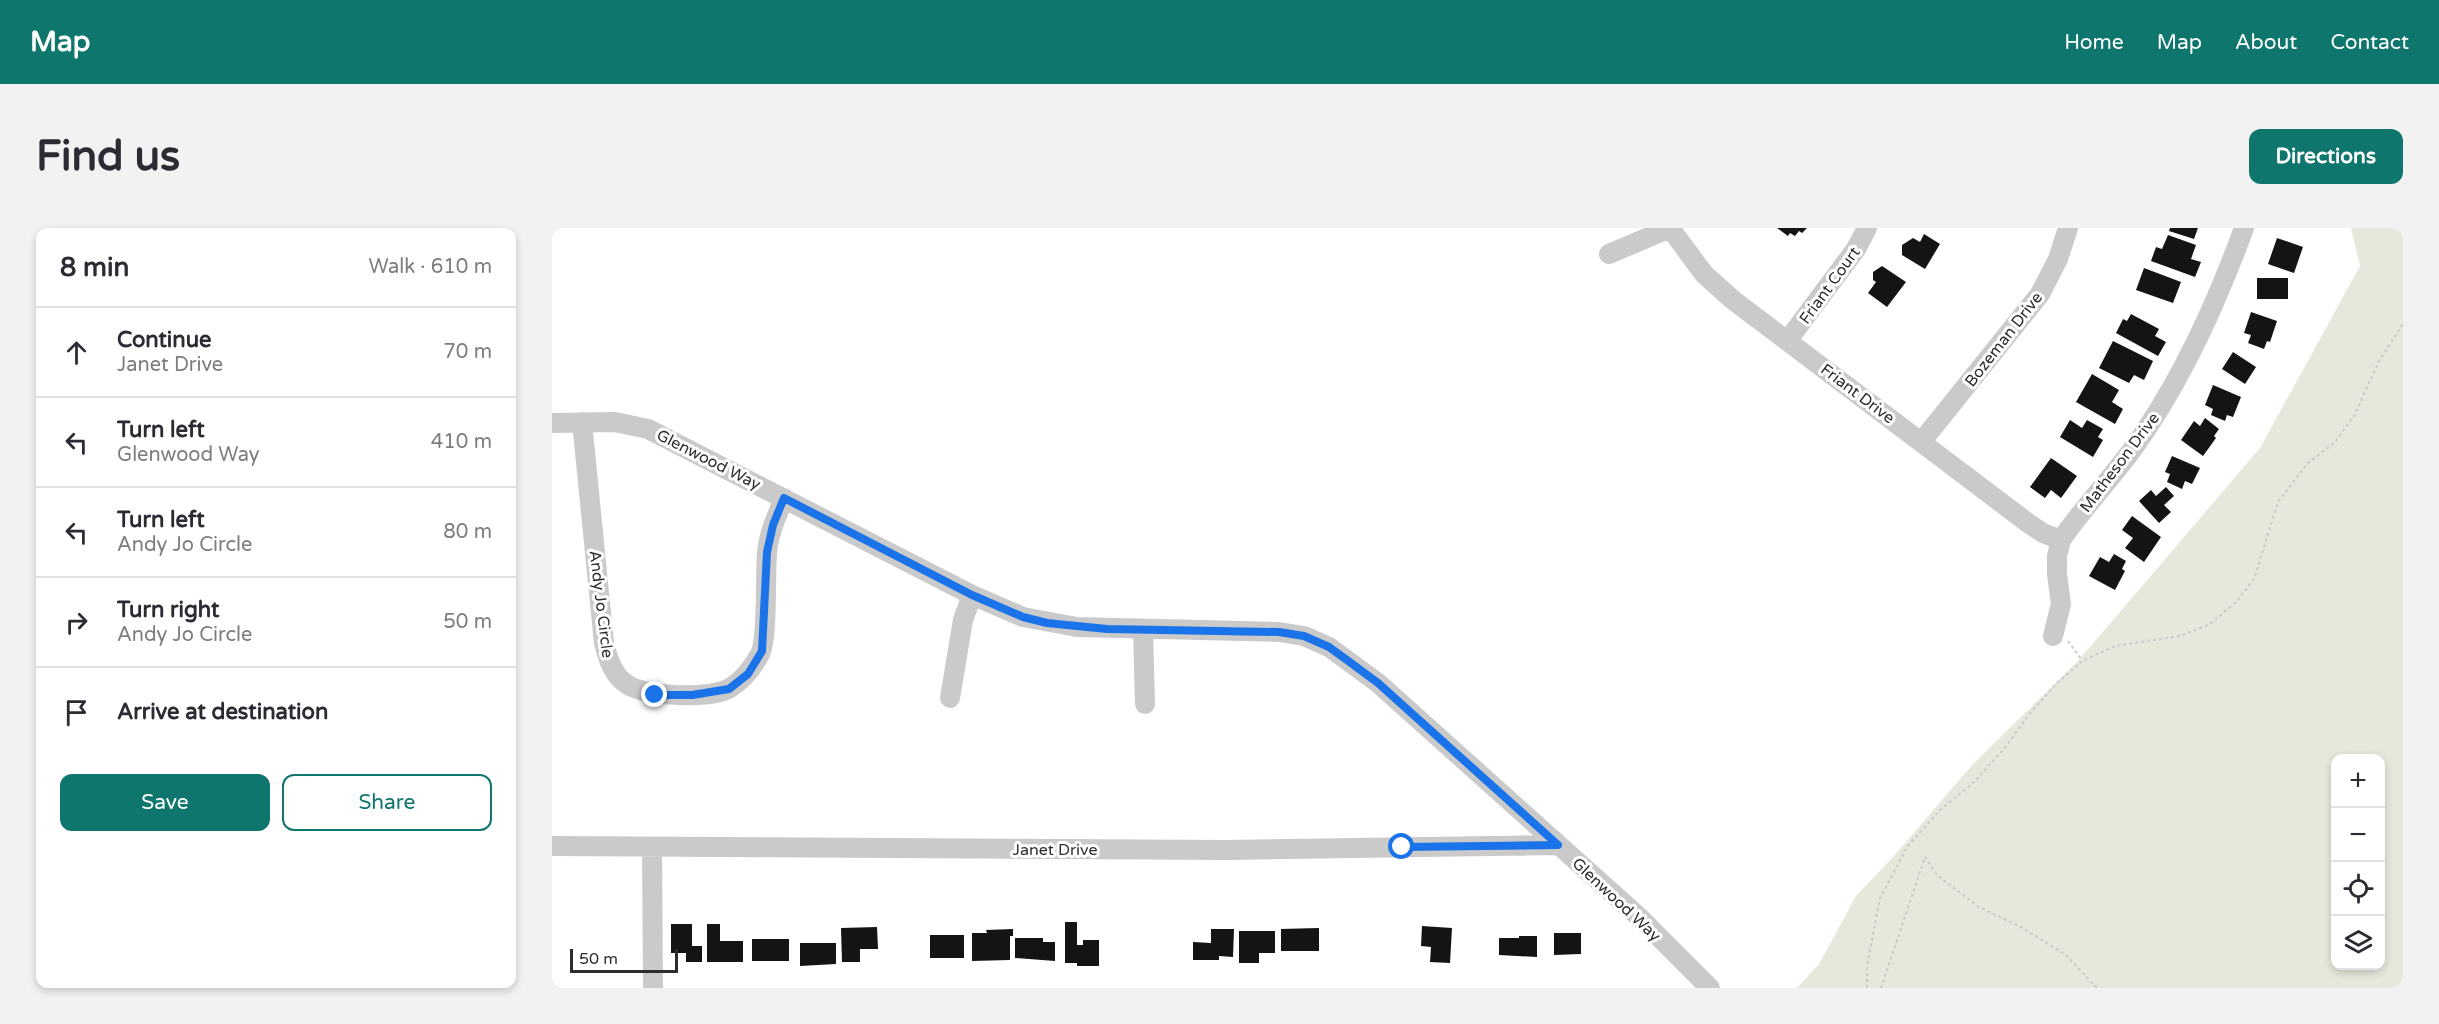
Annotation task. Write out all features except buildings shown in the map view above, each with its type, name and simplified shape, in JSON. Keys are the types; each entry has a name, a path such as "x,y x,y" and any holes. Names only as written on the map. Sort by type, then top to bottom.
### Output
{"street":[{"name":"Friant Drive","path":"1670,228 1704,274 1733,300 2028,523 2043,533 2061,540"},
{"path":"1609,254 1670,228"},
{"name":"Friant Court","path":"1788,340 1856,249 1867,228"},
{"name":"Bozeman Drive","path":"1922,441 2040,294 2058,259 2068,228"},
{"name":"Matheson Drive","path":"2061,540 2133,448 2156,413 2203,324 2244,228"},
{"name":"Andy Jo Circle","path":"582,422 604,643 610,667 627,685 655,695 692,695 729,689 748,674 762,651 767,552 773,525 784,498"},
{"name":"Glenwood Way","path":"552,423 615,422 648,429 972,595 999,608 1047,623 1107,629 1279,632 1304,636 1329,647 1378,683 1639,917 1710,988"},
{"path":"2053,636 2061,604 2057,556 2061,540"},
{"path":"950,698 962,627 972,595"},
{"path":"1143,629 1145,704"},
{"name":"Janet Drive","path":"552,846 1227,850 1558,845"},
{"path":"652,847 652,988"}],"path":[{"path":"1867,988 1867,966 1880,898 1907,847 1939,811 1974,782 2004,749 2031,712 2056,684 2082,661 2115,646 2180,636 2210,624 2236,602 2254,579 2278,502 2307,464 2335,442 2354,416 2379,361 2403,324"},
{"path":"1881,988 1925,857 1938,876 1979,907 2021,927 2066,955 2097,988"}],"shaded area":[{"path":"2351,228 2403,228 2403,988 1797,988 1819,964 1856,896 1894,856 1972,765 2078,661 2260,448 2360,266"}],"route":[{"path":"655,695 692,695 729,689 748,674 762,651 767,552 773,525 784,498 972,595 1023,617 1047,623 1107,629 1279,632 1304,636 1329,647 1378,683 1558,845 1402,847"}]}
